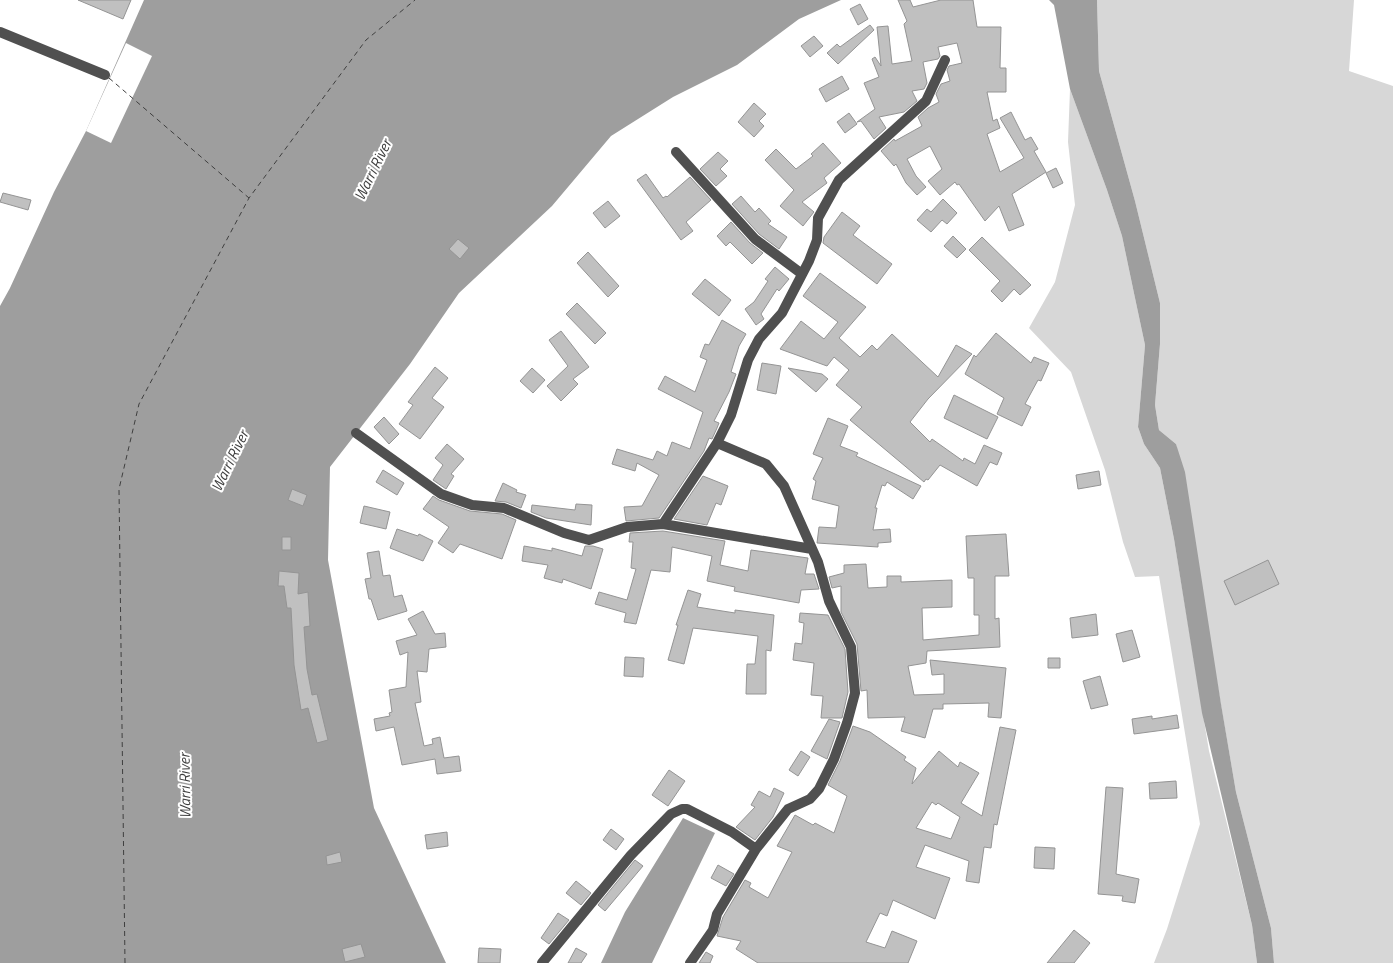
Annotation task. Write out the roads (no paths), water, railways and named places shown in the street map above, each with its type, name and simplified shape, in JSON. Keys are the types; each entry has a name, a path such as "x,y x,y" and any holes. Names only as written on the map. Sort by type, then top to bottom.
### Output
{"street":[{"path":"0,32 105,75"},
{"path":"663,524 717,443 731,415 748,360 759,339 782,313 802,274 817,240 818,218 839,180 926,101 945,60"},
{"path":"676,152 755,239 802,274"},
{"path":"356,433 441,494 472,505 504,508 564,533 589,540 627,527 663,524 812,549"},
{"path":"690,963 713,930 717,914 756,849 788,809 810,799 819,789 834,760 847,723 855,693 852,647 829,601 818,562 784,486 766,464 717,443"},
{"path":"542,963 630,855 671,814 682,809 687,809 732,832 756,849"}],"water":[{"name":"Warri River","path":"144,0 841,0 799,19 737,65 673,97 611,136 552,206 459,293 410,364 330,467 328,560 374,808 446,963 0,963 0,306 10,288 54,192 86,131"},
{"path":"1049,0 1097,0 1099,71 1135,201 1160,303 1160,344 1155,405 1159,430 1176,444 1185,472 1236,792 1271,928 1274,963 1257,963 1252,925 1202,713 1174,539 1160,468 1144,444 1138,427 1145,345 1122,236 1070,89 1054,5"},
{"path":"683,818 715,833 652,963 601,963 625,912"}]}
